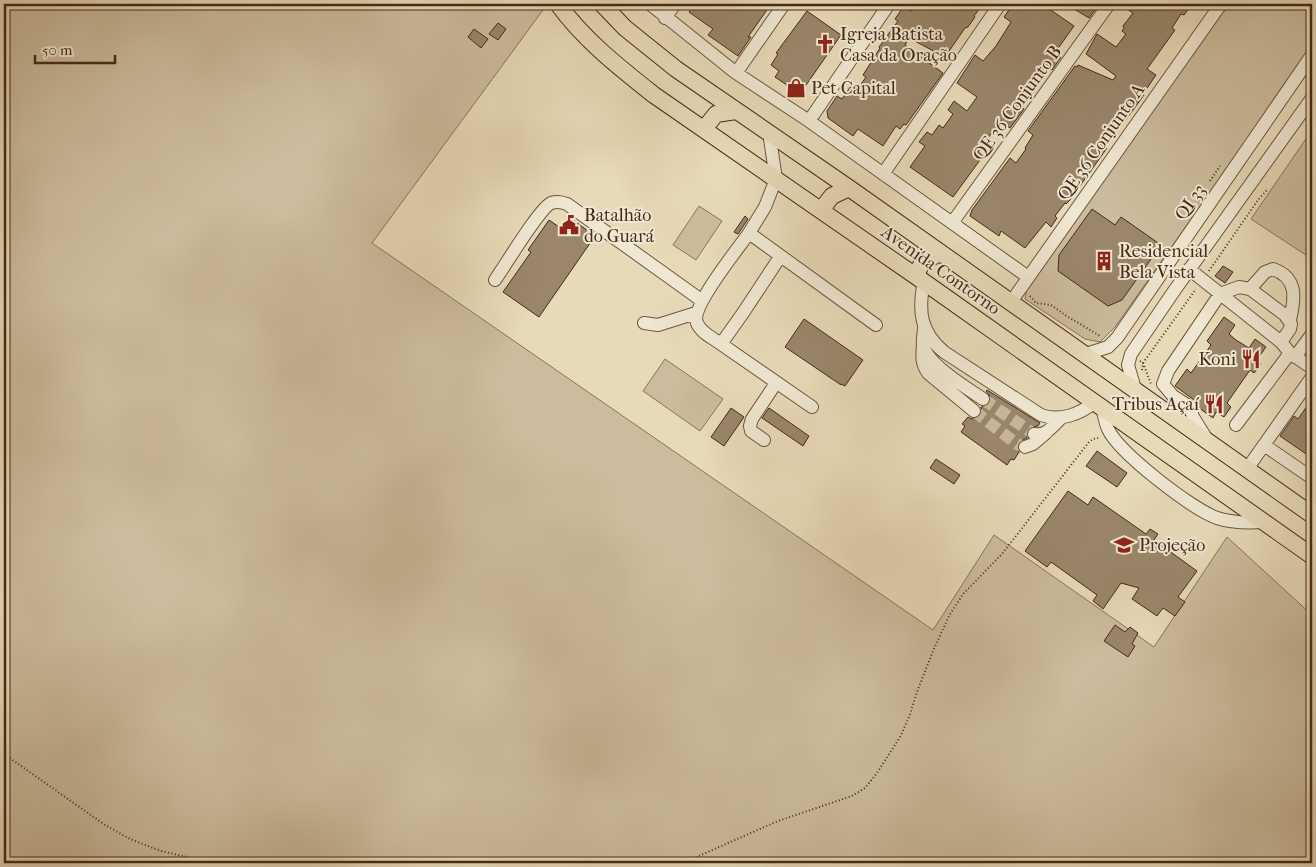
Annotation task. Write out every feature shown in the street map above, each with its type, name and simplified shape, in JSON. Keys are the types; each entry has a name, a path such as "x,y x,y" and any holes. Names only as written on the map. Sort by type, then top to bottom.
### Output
{"main road":[{"name":"Avenida Contorno","path":"558,4 571,21 625,72 654,95 921,279 1263,522 1308,550"},
{"name":"Avenida Contorno","path":"602,4 626,28 676,69 1086,354 1138,381 1213,445 1312,515"},
{"path":"706,130 716,114 736,111"},
{"path":"821,210 832,196 849,188"},
{"path":"921,279 920,266 941,253"}],"street":[{"path":"650,4 736,73 809,121 1028,277"},
{"path":"666,18 675,4"},
{"path":"736,73 784,4"},
{"path":"809,121 889,4"},
{"path":"882,174 1000,4"},
{"name":"QE 36 Conjunto B","path":"952,223 1110,4"},
{"name":"QE 36 Conjunto A","path":"1011,302 1221,4"},
{"name":"QI 33","path":"1086,354 1102,350 1112,343 1312,56"},
{"path":"1138,381 1128,365 1131,354 1189,269 1312,98"},
{"path":"769,132 776,179 765,207 702,300 696,313 696,322 702,331 812,408"},
{"path":"495,280 539,215 552,203 558,202 567,204 702,300"},
{"path":"749,233 876,325"},
{"path":"721,344 744,314 780,257"},
{"path":"1189,269 1281,342 1292,355 1312,368"},
{"path":"1250,289 1265,272 1273,269 1282,272 1293,286 1294,301 1290,329 1281,342"},
{"path":"1158,278 1174,291"},
{"path":"921,279 920,298 924,328 923,366 928,373 974,411"},
{"path":"1213,445 1200,430 1190,407 1173,396 1163,384 1168,371 1220,294 1239,287 1250,289 1290,320"},
{"path":"644,323 658,325 696,313"},
{"path":"924,328 937,346 1034,411 1048,418 1060,419 1099,404 1108,429 1123,449 1184,500 1218,518 1235,522 1263,522"},
{"path":"1236,425 1292,355 1312,334"},
{"path":"923,344 938,367 983,399"},
{"path":"1247,469 1312,376"},
{"path":"764,440 750,431 750,426 752,419 776,382"},
{"path":"1025,447 1038,440 1060,419"},
{"path":"1034,434 1040,435 1047,432"},
{"path":"1264,445 1312,478"}],"path":[{"path":"1208,184 1222,164"},
{"path":"1138,381 1143,363 1258,200 1268,190"},
{"path":"683,863 778,821 852,796 864,788 877,773 900,737 933,651 949,616 963,594 1002,554 1089,442 1098,438 1116,440"},
{"path":"4,754 105,825 130,839 161,851 213,863"}],"shaded area":[{"path":"4,4 538,4 543,10 372,243 933,630 994,535 1154,647 1227,537 1312,615 1312,863 4,863"},
{"path":"1229,4 1312,4 1312,48 1115,327 1100,342 1085,339 1025,299 1027,287"},
{"path":"1312,130 1312,259 1251,219"},
{"path":"699,206 722,221 696,260 673,245"},
{"path":"665,359 723,399 700,431 643,391"}],"building":[{"path":"695,4 771,4 748,37 751,37 738,56 708,35 713,29 689,12"},
{"path":"916,4 983,4 945,57 909,38 905,45 943,73 906,125 904,124 900,129 896,126 883,146 858,129 853,136 828,118 827,111 837,96 842,99 851,86 857,90 866,77 863,75 879,47 898,21 895,19 904,6 911,11"},
{"path":"1013,4 1042,4 1074,26 1054,54 1061,57 1052,70 1049,68 1033,90 1022,108 1024,109 1010,128 1000,121 978,152 983,156 953,197 910,167 925,146 919,142 927,132 932,135 939,125 943,128 953,114 948,110 954,101 967,111 977,97 957,83 975,55 983,61 996,46 1011,22 1004,17"},
{"path":"1066,4 1099,4 1089,18"},
{"path":"1120,4 1192,4 1184,15 1181,14 1172,28 1175,30 1147,69 1156,75 1144,95 1125,121 1119,117 1098,142 1107,148 1070,200 1065,203 1055,216 1057,218 1051,227 1046,222 1025,248 1001,231 999,236 970,216 972,210 1010,158 1016,163 1033,135 1028,131 1075,66 1077,67 1078,65 1113,80 1116,76 1086,54 1097,34 1116,47 1126,34 1122,31 1123,26 1133,13"},
{"path":"807,11 841,35 804,88 801,86 797,92 775,77 779,71 771,65 778,54 776,53"},
{"path":"498,23 506,29 498,40 489,34"},
{"path":"474,29 488,39 481,48 468,37"},
{"name":"Residencial Bela Vista","path":"1092,209 1115,225 1121,217 1161,245 1122,300 1108,306 1058,271 1059,255"},
{"path":"745,216 748,219 738,234 734,232"},
{"path":"549,220 565,231 573,220 595,236 539,317 503,292 531,252 528,250"},
{"path":"1223,266 1233,272 1225,283 1215,276"},
{"path":"1224,317 1235,325 1229,334 1236,340 1249,348 1255,339 1266,347 1256,361 1261,364 1254,373 1250,370 1227,403 1231,407 1224,417 1216,412 1213,418 1199,408 1194,400 1175,386 1187,369 1191,373 1211,345 1207,341"},
{"path":"804,319 863,360 845,386 785,347"},
{"path":"987,390 1040,423 1038,426 1028,429 1027,438 1017,445 1019,452 1014,460 1011,459 1007,465 961,432 965,426 962,424 968,417 972,419 977,418 982,413 981,407 990,403 990,396"},
{"path":"1312,399 1312,458 1280,436 1294,416 1298,419"},
{"path":"731,408 744,417 724,446 711,437"},
{"path":"769,408 809,436 803,446 762,418"},
{"path":"1097,451 1127,473 1117,487 1086,466"},
{"path":"936,459 960,475 954,484 930,468"},
{"path":"1068,491 1088,505 1093,497 1146,534 1150,529 1158,534 1154,540 1197,571 1178,597 1185,602 1175,616 1163,608 1157,616 1132,599 1139,588 1121,583 1103,609 1093,601 1097,595 1051,562 1047,567 1025,551"},
{"path":"1115,625 1125,632 1130,627 1138,633 1132,644 1135,646 1128,657 1104,641"}],"tunnel":[{"path":"983,399 1034,434"},
{"path":"974,411 1017,444 1025,447"}],"place":[{"name":"Igreja Batista Casa da Oração","path":"825,44"},
{"name":"Pet Capital","path":"796,88"},
{"name":"Batalhão do Guará","path":"569,225"},
{"name":"Residencial Bela Vista","path":"1104,261"},
{"name":"Koni","path":"1251,359"},
{"name":"Tribus Açaí","path":"1214,404"},
{"name":"Projeção","path":"1124,545"}]}
